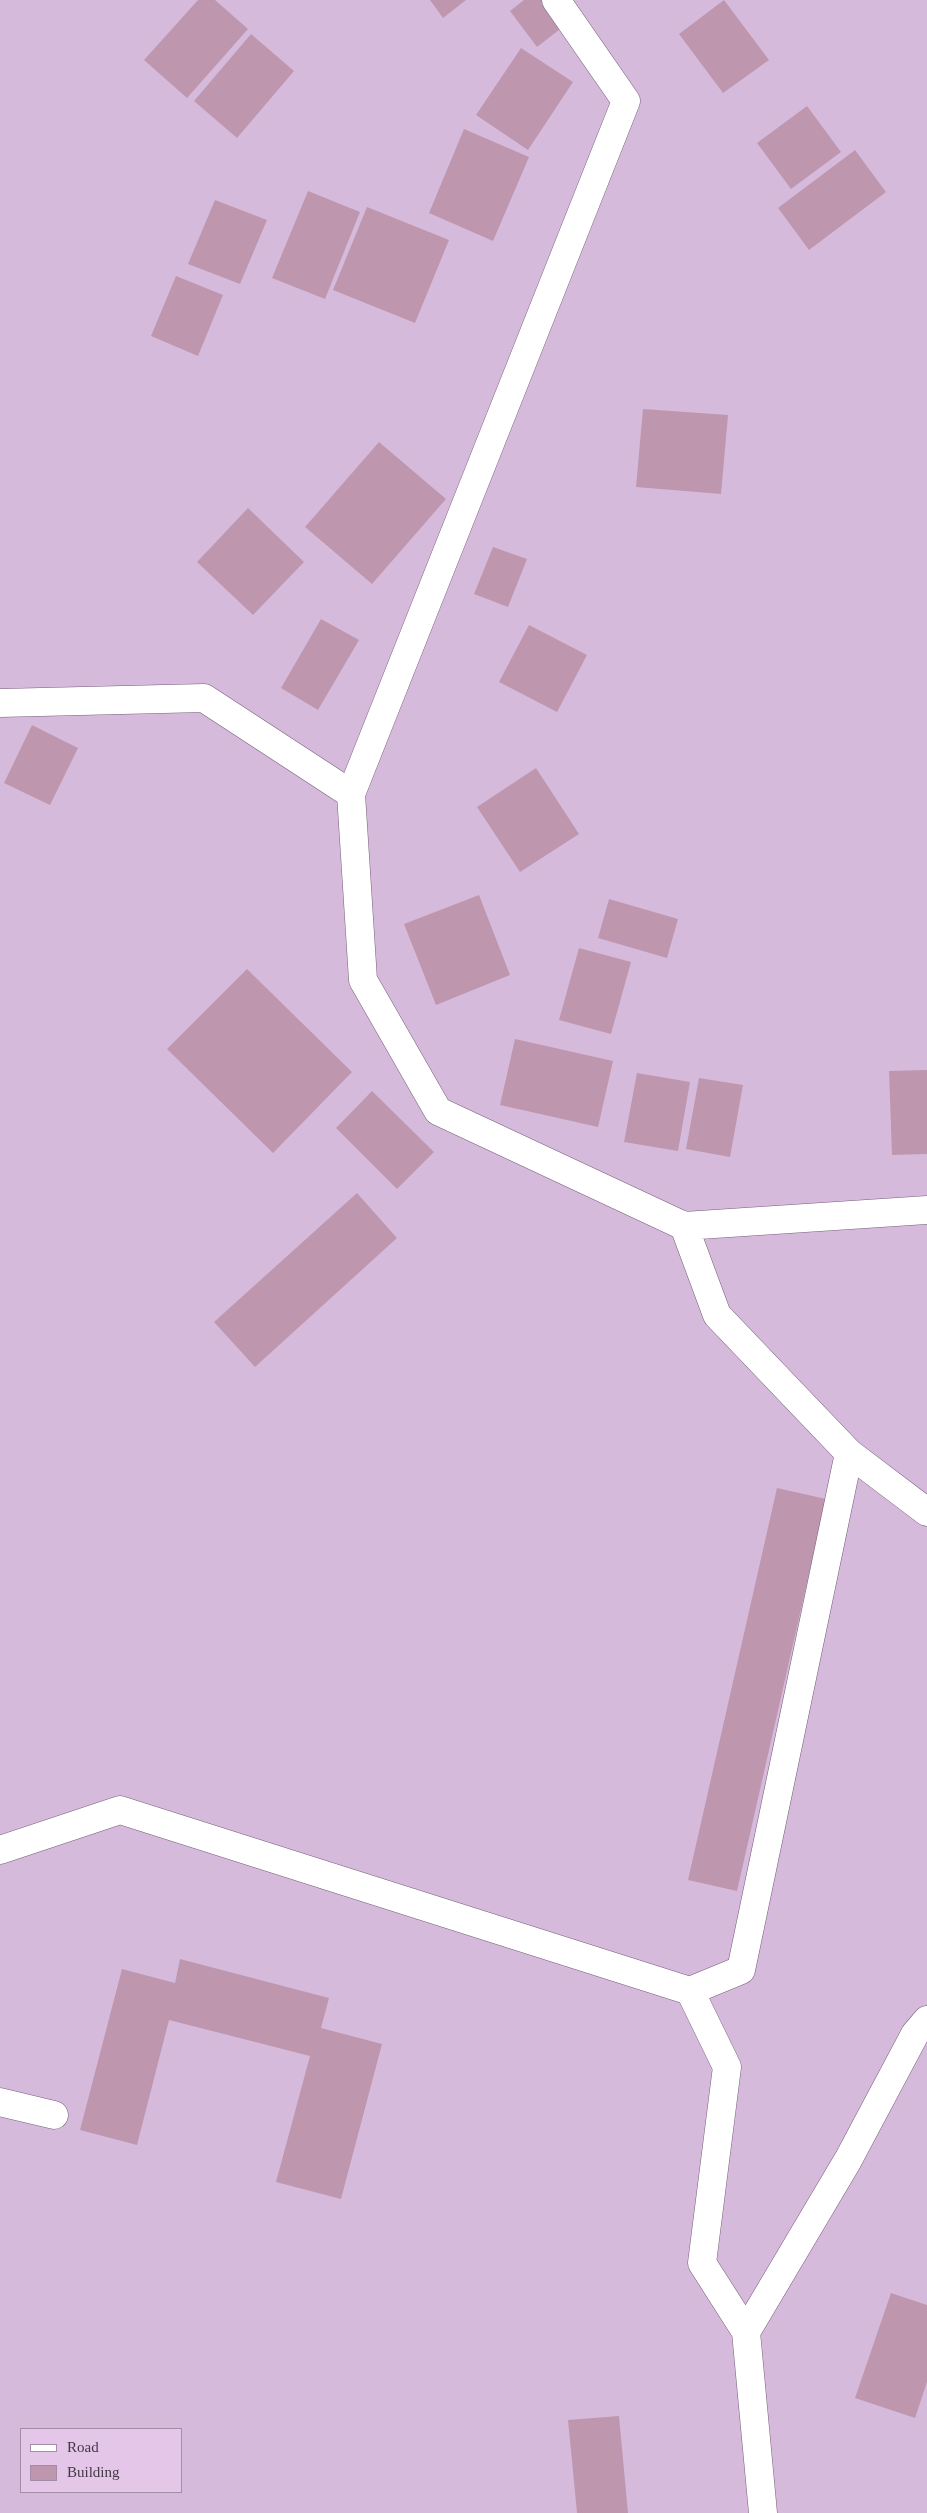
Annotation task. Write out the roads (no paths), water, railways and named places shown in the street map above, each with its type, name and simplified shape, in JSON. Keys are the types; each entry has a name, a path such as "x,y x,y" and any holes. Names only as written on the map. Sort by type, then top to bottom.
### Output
{"street":[{"path":"556,0 626,101 351,794 363,980 438,1111 684,1226 927,1210"},
{"path":"0,703 204,698 351,794"},
{"path":"684,1226 717,1314 849,1453 927,1512"},
{"path":"0,1850 120,1810 690,1992 741,1970 849,1453"},
{"path":"690,1992 727,2066 702,2263 746,2332 763,2513"},
{"path":"746,2332 848,2160 915,2034 927,2020"},
{"path":"0,2102 54,2115"}]}
